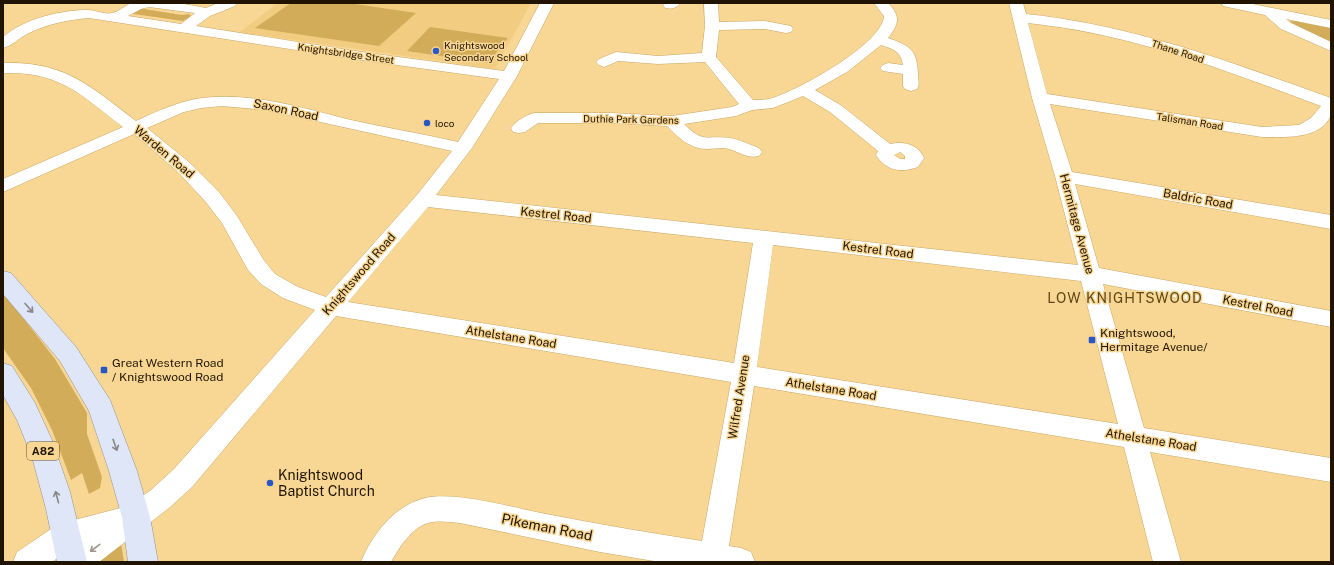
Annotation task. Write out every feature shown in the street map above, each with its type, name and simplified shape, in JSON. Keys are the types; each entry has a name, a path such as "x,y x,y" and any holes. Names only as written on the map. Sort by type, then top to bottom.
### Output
{"main road":[{"path":"3,279 68,354 101,408 123,471 136,517 143,562"},
{"name":"A82","path":"3,373 32,424 44,454 69,548"}],"street":[{"path":"113,18 136,6 149,3 200,10 205,13"},
{"path":"184,28 205,13 230,3"},
{"name":"Knightswood Road","path":"76,562 160,499 183,478 423,200 463,148 509,76 547,3"},
{"path":"711,3 712,26 709,57 749,105"},
{"name":"Duthie Park Gardens","path":"534,118 611,118 672,121 736,111 749,105 759,106 775,103 836,72 856,59 878,40 887,29 891,19 889,11 881,3"},
{"path":"1228,3 1331,22"},
{"path":"1244,3 1331,22"},
{"name":"Hermitage Avenue","path":"1018,10 1040,98 1064,176 1167,562"},
{"name":"Thane Road","path":"1018,10 1144,40 1200,57 1331,104"},
{"path":"1270,11 1273,17 1286,26 1331,47"},
{"name":"Knightsbridge Street","path":"3,44 14,34 26,28 63,17 89,14 368,57 509,76"},
{"path":"712,26 765,25 786,29"},
{"path":"878,40 904,50 911,59 911,86"},
{"path":"613,54 658,60 709,57"},
{"name":"Warden Road","path":"3,68 22,68 47,71 69,79 134,126 181,164 204,188 225,213 256,264 267,277 280,288 299,297 331,307"},
{"path":"888,68 910,70"},
{"path":"803,90 836,109 887,150"},
{"name":"Talisman Road","path":"1040,98 1262,132 1277,132 1306,128 1316,122 1331,104"},
{"name":"Saxon Road","path":"3,186 134,126 191,104 219,101 254,102 375,130 463,148"},
{"path":"519,128 534,118 521,106"},
{"path":"672,121 687,137 705,144 729,136 753,152"},
{"name":"Baldric Road","path":"1064,176 1331,222"},
{"name":"Kestrel Road","path":"423,200 1090,274 1331,319"},
{"name":"Wilfred Avenue","path":"713,557 744,375 764,237"},
{"name":"Athelstane Road","path":"331,307 1331,470"},
{"name":"Pikeman Road","path":"375,562 390,537 407,521 422,512 442,509 460,510 600,538 741,562"},
{"path":"27,562 69,548 136,517"}],"shaded area":[{"name":"Knightswood Secondary School","path":"278,3 531,3 495,69 240,32"},
{"path":"291,3 348,3 416,13 379,46 255,28"},
{"path":"144,7 144,9 182,15 189,14 191,16 183,21 127,13"},
{"path":"1294,21 1331,28 1331,42 1288,22"},
{"path":"430,27 508,38 488,63 407,51"},
{"path":"3,292 55,359 87,413 87,434 102,477 100,488 89,494 82,473 71,480 52,430 31,388 3,348"},
{"path":"121,543 124,562 96,562"}],"place":[{"name":"Knightswood Secondary School","path":"436,51"},
{"name":"loco","path":"427,123"},
{"name":"Knightswood, Hermitage Avenue/","path":"1092,340"},
{"name":"Great Western Road / Knightswood Road","path":"104,370"},
{"name":"Knightswood Baptist Church","path":"270,483"}],"district":[{"name":"LOW KNIGHTSWOOD","path":"1125,298"}]}
